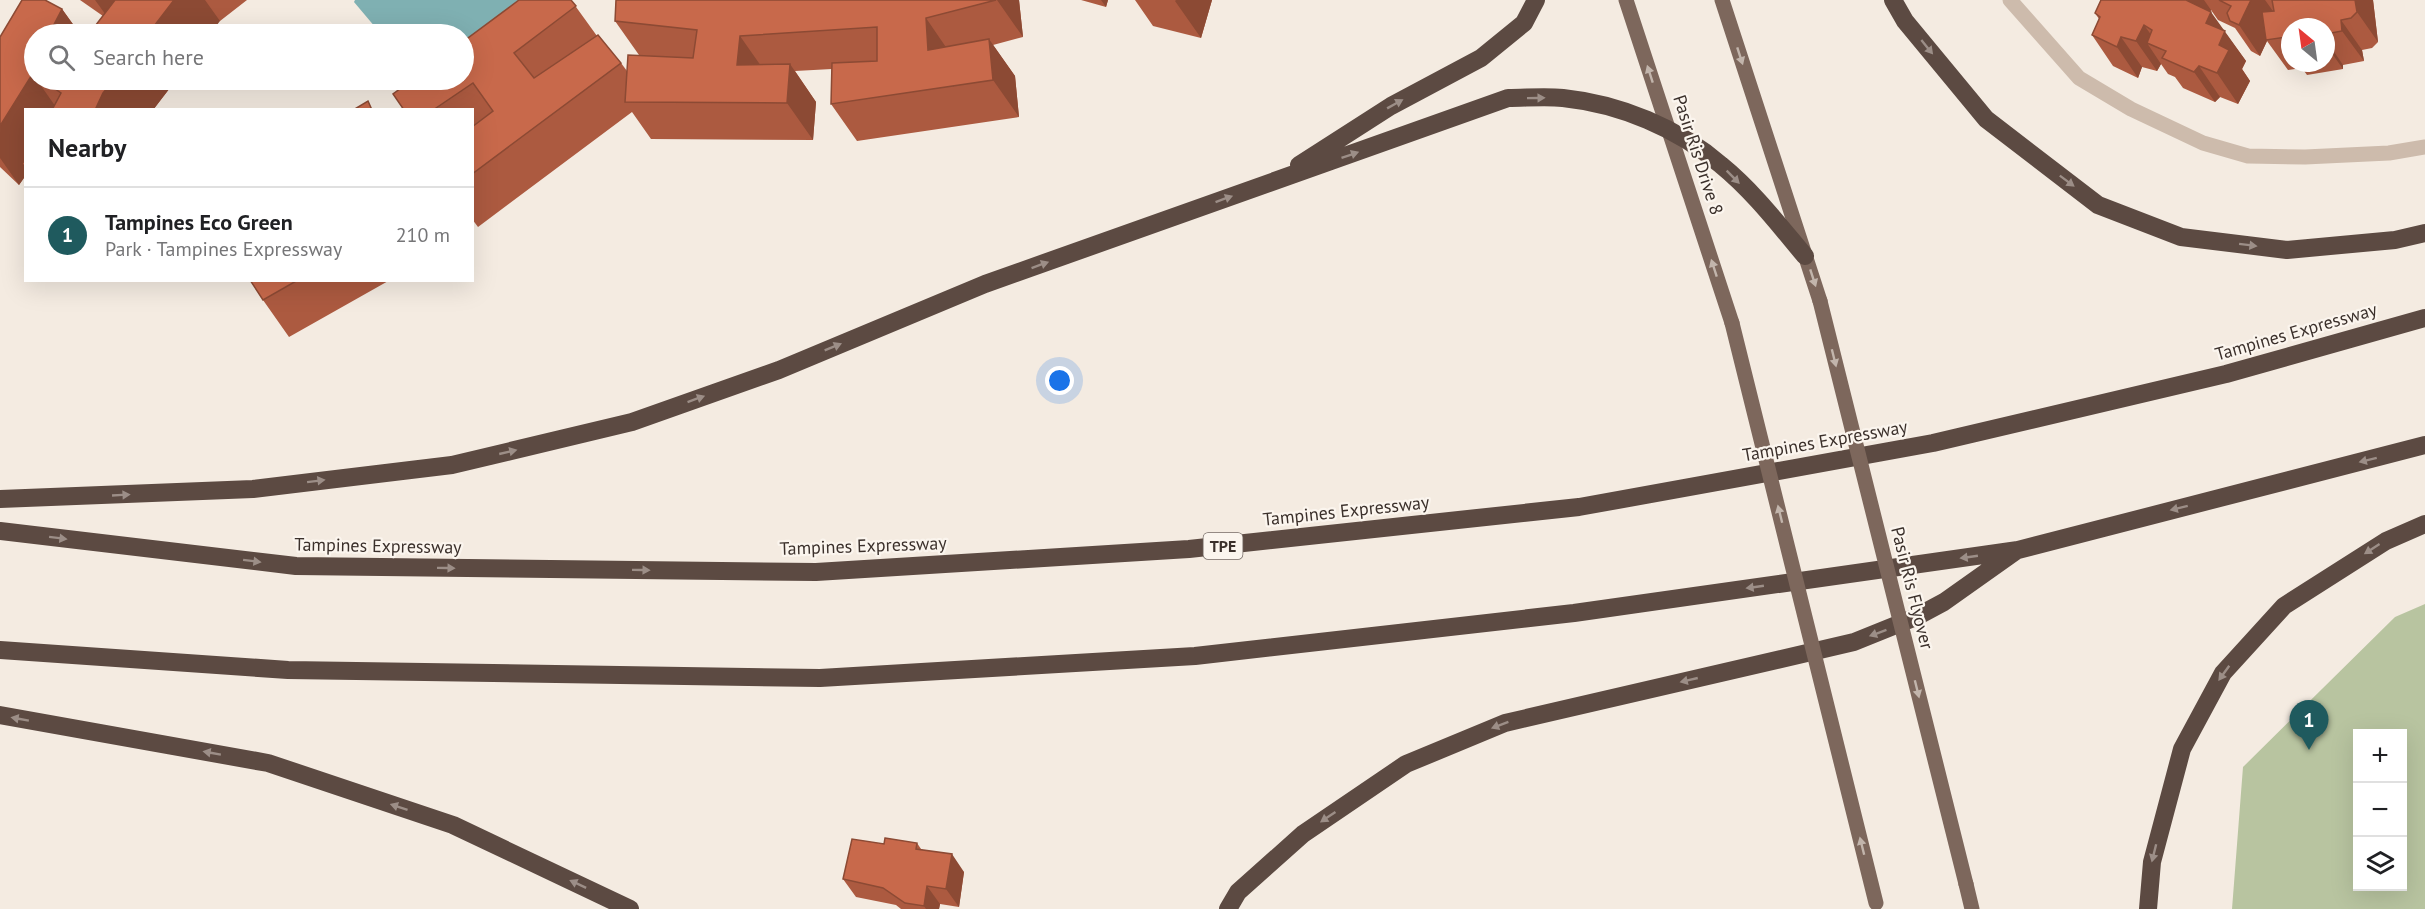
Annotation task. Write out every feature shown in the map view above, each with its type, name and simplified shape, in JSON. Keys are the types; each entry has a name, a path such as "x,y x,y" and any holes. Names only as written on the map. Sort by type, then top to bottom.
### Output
{"highway":[{"path":"1275,180 1391,106 1481,58 1524,23 1536,0"},
{"path":"1893,0 1905,21 1986,119 2098,205 2181,237 2287,250 2396,240 2425,233"},
{"path":"0,499 253,489 452,465 632,422 779,370 985,284 1508,98 1562,98 1617,108 1669,130 1721,165 1761,205 1805,256"},
{"name":"Tampines Expressway","path":"0,531 296,566 816,572 1189,549 1579,507 1921,445 2226,374 2425,318"},
{"path":"0,650 288,670 820,678 1195,656 1574,613 2018,550 2425,445"},
{"path":"2148,909 2152,862 2182,749 2223,673 2284,606 2386,541 2425,524"},
{"path":"1228,909 1238,892 1303,834 1406,764 1505,723 1854,642 1916,617 1944,602 2018,550"},
{"path":"0,715 268,763 453,825 630,909"}],"main road":[{"name":"Pasir Ris Drive 8","path":"1626,0 1732,323 1877,906"},
{"path":"1722,0 1805,256"},
{"name":"Pasir Ris Flyover","path":"1805,256 1820,301 1972,909"}],"lane":[{"path":"2010,0 2079,78 2131,109 2203,143 2248,156 2305,157 2389,153 2425,147"}],"green space":[{"path":"2425,604 2425,909 2232,909 2243,767 2395,617"}],"water":[{"path":"355,0 552,0 474,50 474,24 373,24 354,2"}],"building":[{"path":"22,0 45,0 62,9 54,24 24,24 24,87 0,126 0,37"},
{"path":"115,0 174,0 156,24 97,24"},
{"path":"519,0 571,0 576,6 514,53 534,78 598,35 621,63 474,173 474,125 493,111 474,84 474,34"},
{"path":"616,0 996,0 926,18 928,50 989,39 993,80 831,104 832,63 877,61 877,27 740,36 737,65 790,64 787,103 625,102 628,55 693,58 697,30 615,21"},
{"path":"2101,0 2186,0 2211,12 2206,23 2225,31 2219,45 2229,50 2217,73 2199,66 2194,72 2162,58 2166,51 2147,43 2152,30 2144,25 2136,41 2121,37 2117,47 2092,35 2100,17 2095,13"},
{"path":"2219,0 2251,0 2239,25 2230,21 2227,13 2231,6"},
{"path":"2272,0 2355,0 2357,12 2351,18 2341,20 2342,31 2335,32 2335,18 2281,18 2281,38 2266,40 2262,12 2274,11"},
{"path":"57,90 106,90 96,108 53,108 61,93"},
{"path":"398,90 463,90 436,108 403,108 393,94"},
{"path":"368,101 371,108 356,108"},
{"path":"251,282 294,282 263,300"},
{"path":"885,838 917,843 916,849 952,854 946,889 927,886 924,906 905,903 883,888 843,879 852,839 884,844"}],"place":[{"name":"Tampines Eco Green","path":"2309,750"}]}
